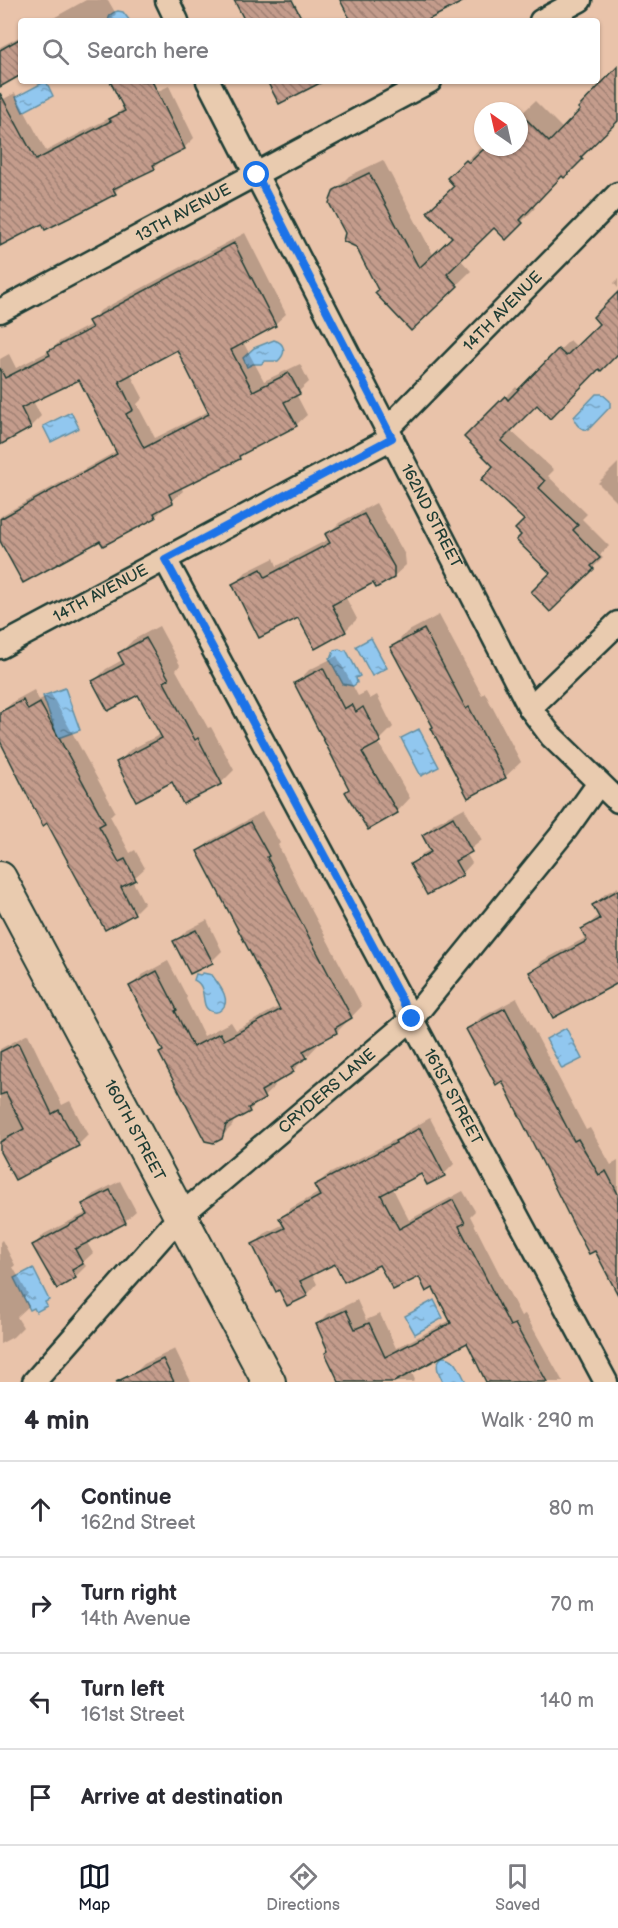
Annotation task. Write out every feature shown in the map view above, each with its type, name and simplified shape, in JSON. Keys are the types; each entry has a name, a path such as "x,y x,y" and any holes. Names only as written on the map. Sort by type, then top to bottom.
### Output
{"street":[{"path":"167,0 176,18"},
{"path":"547,18 580,0"},
{"name":"162ND STREET","path":"210,84 530,708 551,736 618,801"},
{"name":"13TH AVENUE","path":"0,311 424,84"},
{"name":"14TH AVENUE","path":"0,647 165,559 389,434 618,194"},
{"name":"161ST STREET","path":"165,559 606,1382"},
{"path":"530,708 618,623"},
{"name":"CRYDERS LANE","path":"34,1382 180,1216 412,1019 567,828 599,783"},
{"name":"160TH STREET","path":"0,878 270,1382"}],"water":[{"path":"114,12 123,12 128,18 109,18"},
{"path":"40,84 47,84 53,96 23,112 16,97"},
{"path":"274,340 281,343 284,352 278,361 265,361 247,367 243,358 254,348"},
{"path":"596,394 602,394 610,401 610,407 588,430 578,426 574,417"},
{"path":"71,412 79,428 51,442 43,426"},
{"path":"371,638 387,668 372,676 356,646"},
{"path":"334,650 346,650 360,676 356,678 357,683 353,686 343,684 329,658 332,657"},
{"path":"65,688 80,730 58,738 43,696"},
{"path":"419,729 439,767 421,776 401,738"},
{"path":"196,974 212,975 225,996 225,1005 218,1012 206,1007 199,983 194,980"},
{"path":"566,1028 582,1059 562,1069 546,1039"},
{"path":"33,1268 49,1300 45,1302 47,1306 36,1312 34,1308 30,1310 14,1278"},
{"path":"434,1300 443,1318 415,1334 405,1316"},
{"path":"442,1357 447,1357 454,1362 466,1382 443,1382 437,1366"}],"building":[{"path":"234,0 292,0 301,18 243,18"},
{"path":"340,0 466,0 432,18 349,18"},
{"path":"18,40 18,77 0,87 0,50"},
{"path":"618,66 618,121 581,157 583,159 564,178 562,176 520,220 523,223 506,240 494,228 447,274 458,286 411,331 375,293 378,290 356,247 343,241 345,233 329,203 334,190 369,173 419,268 452,237 427,212 454,186 447,178 466,160 469,163 476,156 528,156 528,121 549,142 580,110 578,108"},
{"path":"112,84 153,84 185,149 153,165 155,169 113,189 116,194 45,230 42,224 0,246 0,93 36,160 111,121 109,119 125,111"},
{"path":"269,84 318,84 279,104"},
{"path":"234,243 276,326 231,350 253,391 289,373 300,394 284,402 297,426 239,456 240,459 169,494 173,503 154,513 156,518 103,546 100,541 23,583 0,541 0,519 117,454 79,380 21,408 31,428 0,445 0,368 5,378 50,355 48,351 92,328 88,321","holes":["177,350 209,414 144,448 126,414 133,410 119,381"]},
{"path":"618,292 618,354 601,371 599,369 550,419 537,405 501,441 545,481 539,488 578,525 573,530 600,558 591,566 594,569 550,612 531,592 550,573 516,540 521,535 515,529 524,520 481,480 493,466 464,437 505,396 508,400 558,349 566,356 599,324 593,317"},
{"path":"364,514 394,567 394,578 376,588 373,583 332,605 346,632 315,649 298,618 259,638 232,584 261,569 265,577 330,543 325,534"},
{"path":"424,629 466,709 469,707 506,778 468,798 390,647"},
{"path":"146,638 169,679 164,682 195,740 198,738 222,784 183,804 172,782 136,801 116,762 162,738 138,695 108,711 92,681 124,664 118,653"},
{"path":"323,668 344,709 352,704 356,712 363,707 381,742 362,752 398,813 368,830 345,792 349,789 294,683"},
{"path":"23,700 28,710 40,703 105,823 99,826 119,862 125,859 136,880 121,887 135,914 105,930 47,823 43,826 0,741 0,712"},
{"path":"453,817 472,852 455,861 463,875 427,895 410,864 431,852 422,835"},
{"path":"250,822 352,1018 335,1028 337,1033 303,1051 307,1058 291,1067 294,1072 261,1091 265,1099 248,1108 250,1112 226,1125 222,1139 214,1143 205,1141 159,1053 163,1051 129,986 157,971 193,1047 220,1033 224,1040 280,1010 197,851"},
{"path":"618,890 618,983 553,1018 529,972 587,941 581,929 600,919 592,905"},
{"path":"196,930 213,963 190,974 173,941"},
{"path":"505,1008 574,1141 578,1139 599,1175 606,1171 618,1194 618,1295 595,1251 589,1254 502,1081 496,1085 466,1029"},
{"path":"18,1043 52,1114 59,1110 79,1146 15,1180 0,1152 0,1142 24,1129 6,1093 0,1095 0,1052"},
{"path":"420,1128 445,1176 427,1185 421,1174 381,1195 399,1229 453,1200 465,1223 459,1226 510,1326 515,1324 547,1382 486,1382 467,1343 394,1382 339,1382 325,1353 328,1351 316,1324 346,1310 355,1329 369,1323 385,1357 451,1323 433,1288 426,1292 419,1277 393,1290 379,1265 344,1282 335,1264 300,1281 308,1296 287,1306 279,1290 276,1292 252,1244 285,1228 279,1218 320,1196 314,1185 396,1143 395,1141"},
{"path":"110,1190 126,1223 75,1249 83,1264 72,1270 76,1278 57,1289 32,1245 88,1215 82,1204"},
{"path":"163,1359 174,1382 116,1382"}],"route":[{"path":"257,175 392,438 165,559 412,1019"}]}
